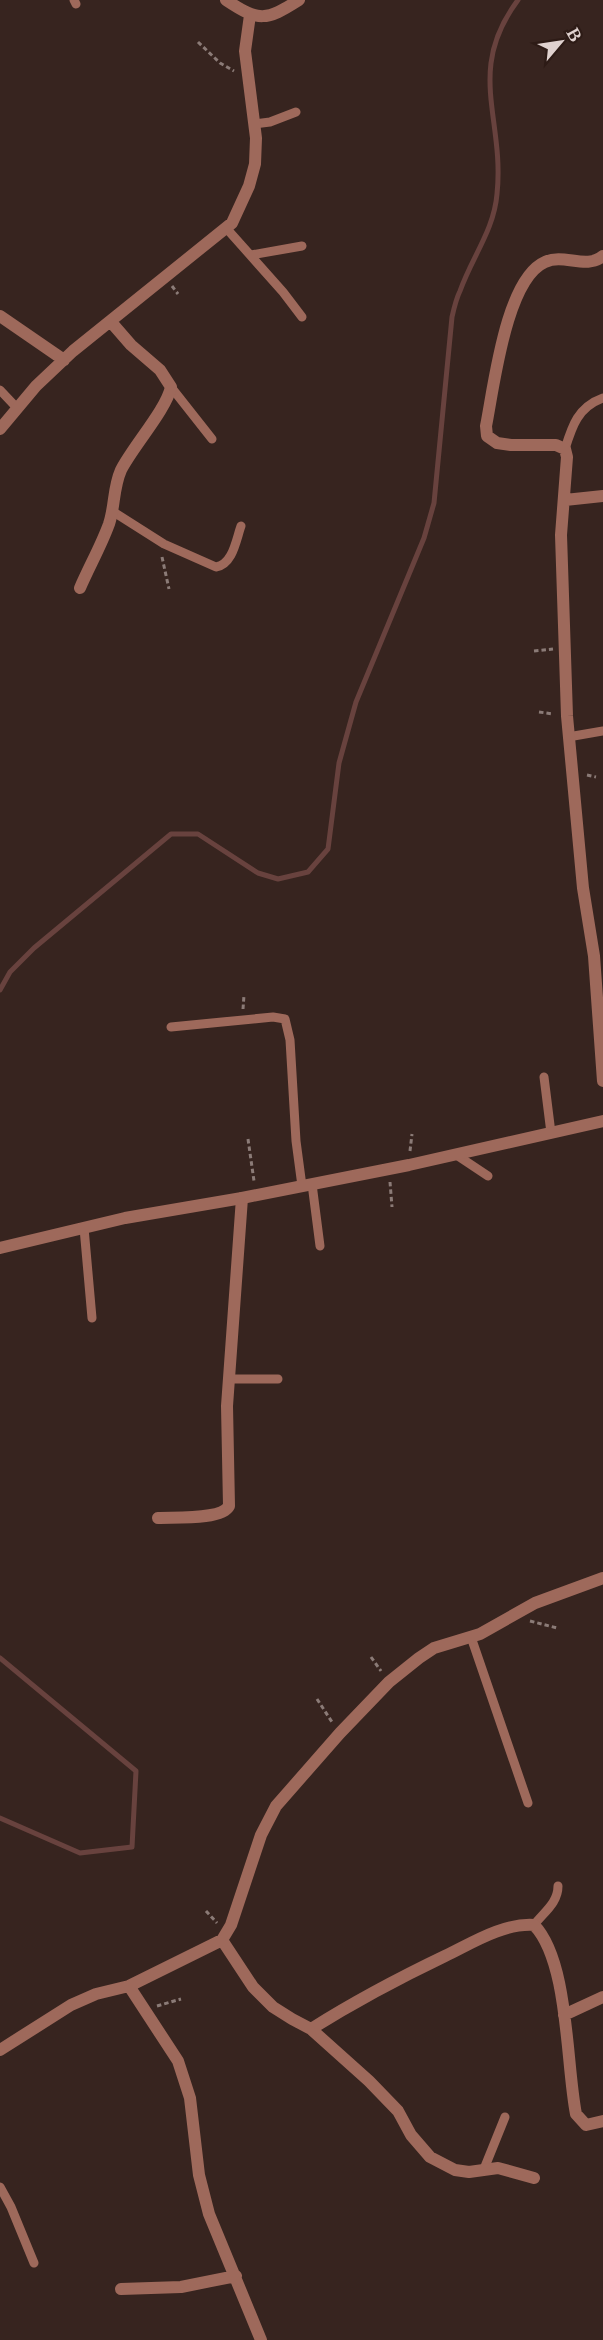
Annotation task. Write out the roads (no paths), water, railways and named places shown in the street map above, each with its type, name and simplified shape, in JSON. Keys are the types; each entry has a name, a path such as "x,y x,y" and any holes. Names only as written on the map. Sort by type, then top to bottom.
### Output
{"street":[{"path":"226,0 250,15 262,17 280,12 299,0"},
{"path":"0,429 36,386 64,360 227,229 241,207 255,164 256,138 245,51 250,15"},
{"path":"603,256 590,263 548,260 523,283 510,314 486,426 488,436 497,443 556,446 565,449 565,500 561,535 562,620 568,737 583,888 594,956 603,1081"},
{"path":"0,316 64,360"},
{"path":"80,588 108,525 114,489 121,472 131,452 168,398 171,387 160,370 130,345 111,322"},
{"path":"565,500 603,496"},
{"path":"4,1247 125,1218 307,1185 603,1121"},
{"path":"158,1518 210,1515 227,1510 229,1506 227,1406 242,1198"},
{"path":"0,2050 71,2005 96,1994 129,1986 222,1940 231,1925 261,1835 276,1806 340,1733 389,1682 419,1658 434,1648 471,1637 535,1604 603,1578"},
{"path":"312,2029 416,1970 490,1934 522,1924 534,1925 541,1932 558,1976 576,2114 586,2125 603,2121"},
{"path":"222,1940 253,1987 273,2007 312,2029 389,2101 398,2111 411,2136 430,2157 455,2170 468,2172 498,2168 534,2178"},
{"path":"129,1986 178,2061 190,2097 199,2175 209,2214 261,2340"},
{"path":"564,2015 603,1997"},
{"path":"121,2289 181,2287 236,2276"}],"lane":[{"path":"254,124 270,122 296,112"},
{"path":"227,229 302,317"},
{"path":"251,255 302,246"},
{"path":"171,387 212,439"},
{"path":"0,390 17,408"},
{"path":"565,449 577,416 590,404 603,398"},
{"path":"112,511 164,543 210,566 221,566 228,560 241,526"},
{"path":"568,737 603,731"},
{"path":"171,1027 273,1017 285,1019 290,1040 296,1141 320,1246"},
{"path":"544,1077 551,1133"},
{"path":"455,1154 488,1176"},
{"path":"84,1228 92,1317"},
{"path":"229,1379 278,1379"},
{"path":"471,1637 528,1803"},
{"path":"534,1925 555,1902 558,1886"},
{"path":"484,2169 505,2116"},
{"path":"0,2187 11,2207 34,2263"}],"waterway":[{"path":"0,990 10,972 34,948 171,834 198,834 258,873 278,879 308,872 328,849 339,763 356,702 424,538 434,503 452,317 465,279 492,220 497,194 498,167 490,73 493,50 502,26 518,0"},
{"path":"0,1658 136,1771 132,1847 80,1853 0,1818"}]}
